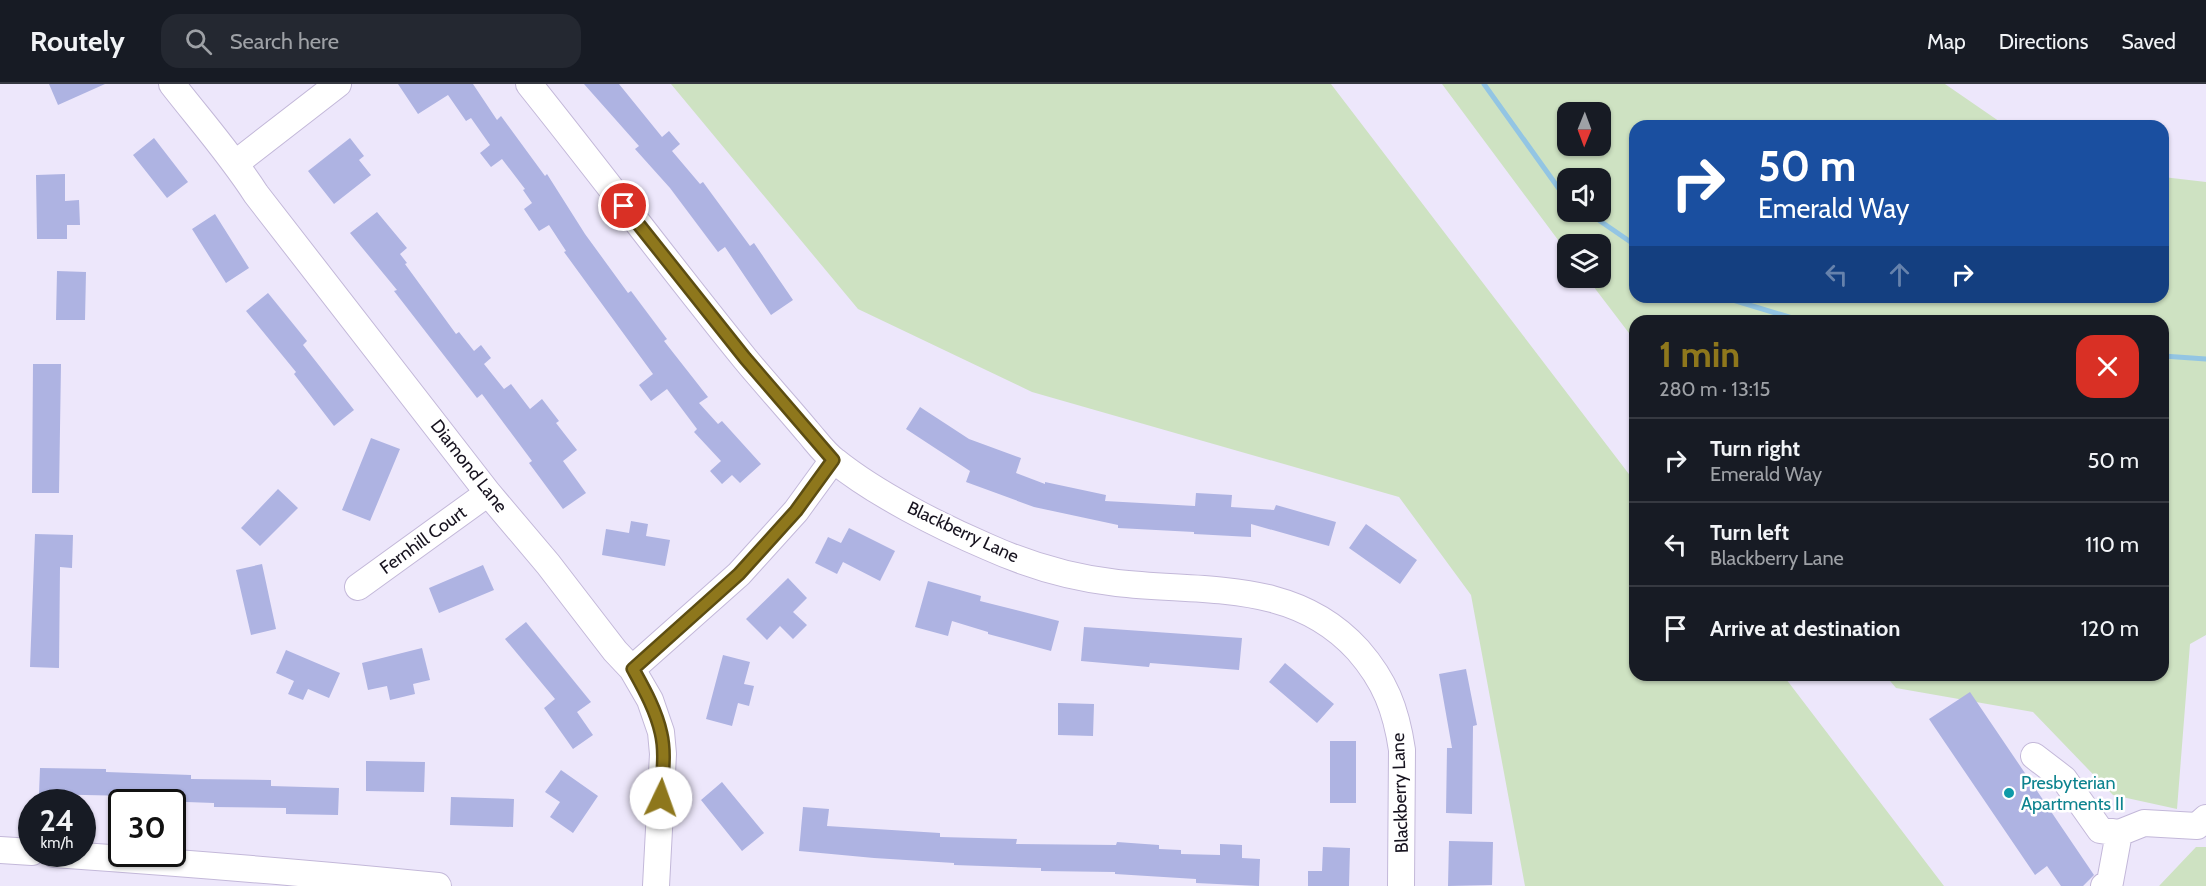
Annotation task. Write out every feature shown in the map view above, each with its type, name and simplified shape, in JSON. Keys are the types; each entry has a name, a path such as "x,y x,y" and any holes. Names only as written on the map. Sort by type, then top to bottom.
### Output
{"street":[{"name":"Diamond Lane","path":"172,84 236,163 256,194 488,493 548,564 615,651 633,669 650,700 661,732 656,886"},
{"path":"236,163 338,84"},
{"name":"Blackberry Lane","path":"529,84 698,301 833,460 929,519 989,548 1050,570 1113,583 1243,593 1265,597 1307,610 1343,634 1373,667 1384,686 1399,729 1402,750 1401,886"},
{"path":"633,669 739,574 796,511 833,460"},
{"name":"Fernhill Court","path":"358,587 488,493"},
{"path":"2034,756 2064,779 2100,830 2119,832 2144,823 2197,826 2206,818"},
{"path":"2104,886 2110,882 2119,832"},
{"path":"0,850 18,851"},
{"path":"96,857 259,868 311,881 438,886"}],"green space":[{"path":"671,84 1331,84 1629,474 1629,681 1788,681 1944,886 1525,886 1471,595 1399,497 1032,392 858,309"},
{"path":"1442,84 1945,84 1997,120 1629,120 1629,303 2169,303 2169,178 2206,182 2206,635 2190,644 2177,809 2113,795 2033,712 1896,688 1890,681 2169,681 2169,315 1629,315 1629,333 1595,288 1611,288 1611,234 1557,234 1557,239"},
{"path":"2196,847 2206,847 2206,886 2159,886"}],"building":[{"path":"49,84 105,84 58,105"},
{"path":"398,84 473,84 497,120 501,116 545,176 547,174 585,234 628,293 631,291 667,339 664,341 708,397 699,403 718,424 722,421 761,464 740,483 732,475 722,484 710,471 721,461 694,432 697,429 667,389 651,401 639,385 653,374 564,252 566,251 549,225 539,231 524,209 532,203 523,190 525,189 502,159 491,167 480,153 490,145 471,118 466,121 448,95 418,114"},
{"path":"584,84 619,84 662,137 669,131 680,144 672,151 700,184 703,182 750,246 754,243 793,300 771,315 725,247 718,252 670,188 635,149 639,146"},
{"path":"154,138 188,182 167,198 133,155"},
{"path":"350,138 364,156 359,160 371,175 334,204 308,171"},
{"path":"65,174 65,201 79,200 80,225 67,225 67,239 37,239 36,175"},
{"path":"377,212 407,248 400,254 407,263 405,264 456,334 459,332 474,351 481,345 491,358 484,364 504,389 511,384 530,409 542,399 559,421 556,423 577,450 563,461 586,493 563,509 529,463 532,461 482,394 477,398 394,291 397,290 350,233"},
{"path":"215,214 249,268 226,283 192,229"},
{"path":"57,271 86,272 85,320 56,320"},
{"path":"268,293 307,341 303,345 354,410 334,426 294,374 296,372 246,311"},
{"path":"33,364 61,364 59,493 32,493"},
{"path":"920,407 969,439 1021,458 1016,473 1045,484 1045,482 1106,495 1105,501 1195,506 1196,493 1232,495 1231,507 1274,510 1276,505 1336,522 1329,546 1251,524 1251,537 1194,534 1194,532 1118,528 1118,525 1034,507 966,482 970,471 906,429"},
{"path":"371,438 400,449 370,521 342,510"},
{"path":"278,489 298,508 260,546 241,528"},
{"path":"631,521 648,524 646,536 670,540 665,566 602,555 606,529 629,533"},
{"path":"1366,524 1417,560 1400,584 1349,548"},
{"path":"849,528 895,551 880,581 843,562 837,574 815,563 828,537 841,543"},
{"path":"35,534 73,535 72,568 60,567 59,668 30,667"},
{"path":"262,564 276,629 251,635 236,570"},
{"path":"483,565 494,590 439,613 429,588"},
{"path":"788,578 807,598 793,612 807,625 793,639 780,626 767,640 746,619"},
{"path":"928,581 981,596 980,601 1059,621 1051,651 988,634 988,632 952,621 948,636 915,627"},
{"path":"526,622 591,702 577,712 593,735 573,749 544,708 555,699 505,639"},
{"path":"1084,627 1242,638 1239,670 1150,663 1149,667 1081,661"},
{"path":"422,648 430,680 413,684 415,694 390,700 387,686 368,690 362,663"},
{"path":"286,650 340,673 329,698 308,689 303,700 288,694 294,681 276,673"},
{"path":"723,655 750,662 744,684 754,686 749,706 738,703 732,726 706,719"},
{"path":"1285,663 1334,704 1317,723 1269,682"},
{"path":"1466,669 1477,725 1473,726 1472,814 1446,813 1447,748 1452,748 1439,674"},
{"name":"Presbyterian Apartments II","path":"1970,692 2094,875 2083,886 2061,886 2047,866 2035,875 1929,719"},
{"path":"1058,703 1094,704 1093,736 1058,735"},
{"path":"1330,741 1356,741 1356,803 1330,803"},
{"path":"366,761 425,762 424,792 366,791"},
{"path":"40,768 106,769 106,772 191,775 191,779 271,780 271,786 339,788 338,815 286,814 286,808 214,807 214,803 186,802 186,789 108,789 108,796 96,795 96,789 39,789"},
{"path":"561,770 598,796 573,833 550,817 560,802 545,792"},
{"path":"722,782 764,833 742,851 701,800"},
{"path":"451,797 514,799 513,827 450,825"},
{"path":"803,807 829,809 827,826 940,833 940,837 1017,839 1016,844 1116,845 1117,842 1159,845 1159,849 1181,850 1181,854 1220,855 1220,844 1242,845 1242,858 1260,859 1259,886 1196,883 1196,879 1115,874 1115,872 1041,871 1041,868 954,865 954,863 799,851"},
{"path":"1449,841 1493,842 1492,885 1448,886"},
{"path":"1323,847 1350,848 1349,886 1308,886 1308,871 1322,871"}],"waterway":[{"path":"1484,84 1557,186"},
{"path":"1602,222 1629,241"},
{"path":"1743,303 1782,315"},
{"path":"2169,356 2206,359"}],"place":[{"name":"Presbyterian Apartments II","path":"2009,793"}],"route":[{"path":"624,206 745,358 833,460 796,511 739,574 633,669 650,700 661,732 663,754 661,798"}]}
